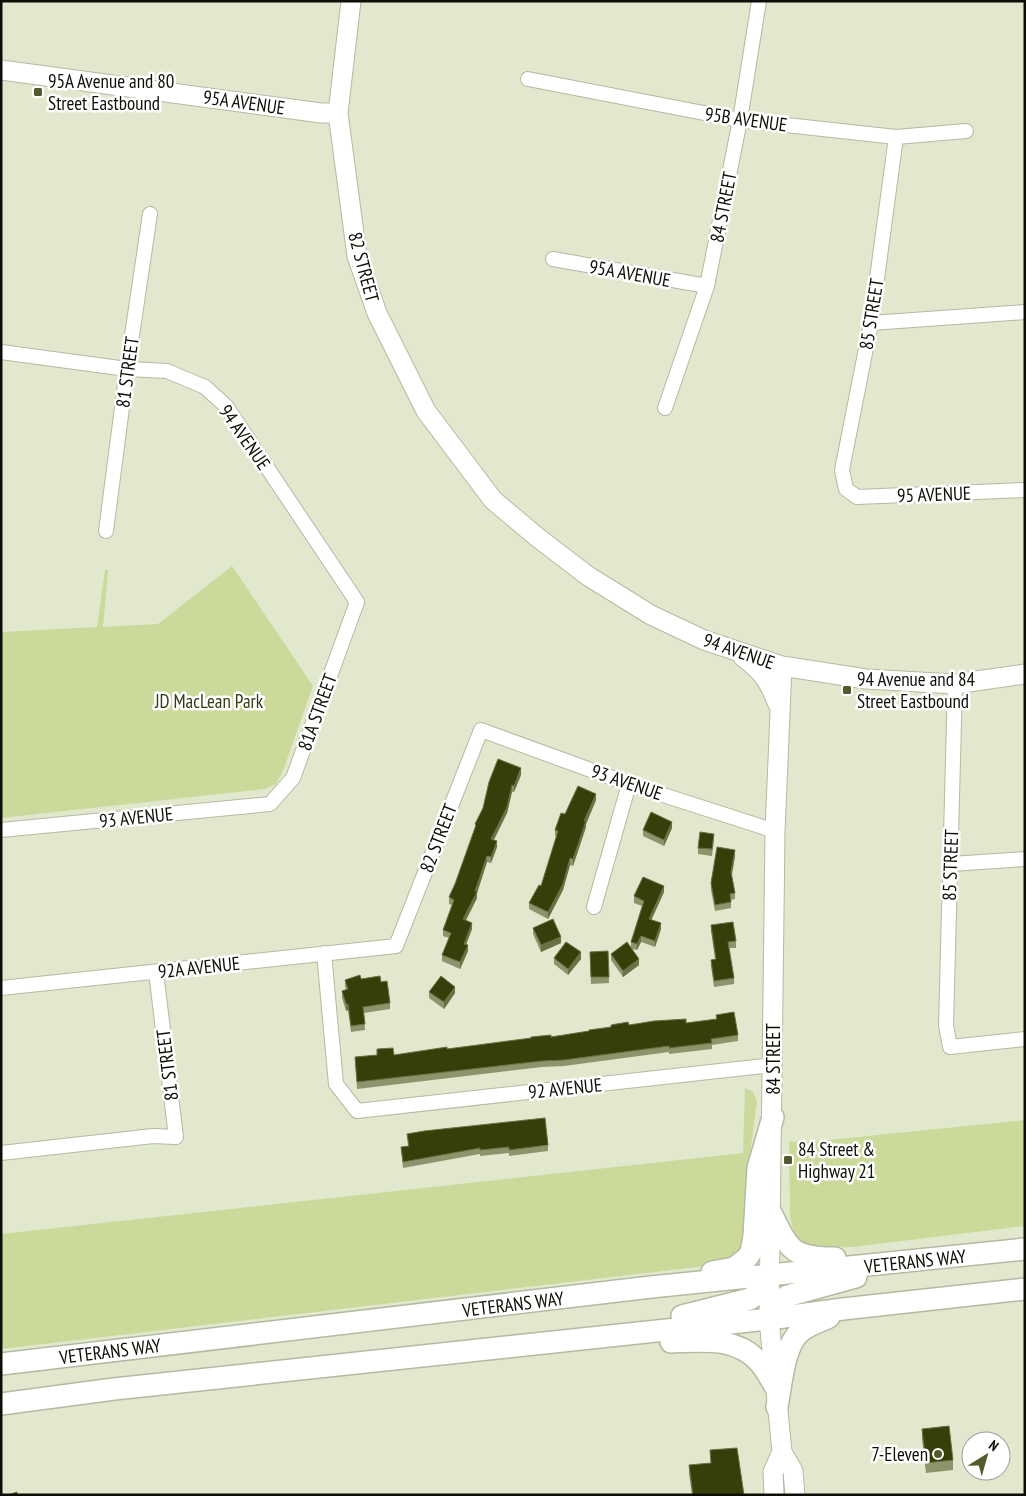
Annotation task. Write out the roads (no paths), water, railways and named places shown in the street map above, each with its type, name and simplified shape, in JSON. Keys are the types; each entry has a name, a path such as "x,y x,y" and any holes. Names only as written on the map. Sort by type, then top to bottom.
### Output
{"main road":[{"path":"651,1288 678,1275 734,1268 747,1258 751,1252 754,1236 758,1168 773,1118"},
{"path":"771,1213 786,1243 797,1252 814,1258 844,1258 867,1266"},
{"name":"VETERANS WAY","path":"1,1364 651,1288 1025,1249"},
{"path":"769,1319 780,1302 788,1296 797,1292 852,1279 889,1264"},
{"path":"625,1334 750,1299 758,1292 770,1275"},
{"name":"VETERANS WAY","path":"1,1404 114,1389 1025,1290"},
{"path":"777,1407 789,1349 795,1336 807,1327 843,1309"},
{"path":"588,1338 627,1342 718,1341 729,1344 751,1355 760,1363 775,1386"}],"street":[{"name":"82 STREET","path":"351,1 338,113 357,256 377,313 426,411 493,500"},
{"name":"84 STREET","path":"665,408 707,286 740,120 759,1"},
{"name":"95A AVENUE","path":"1,70 321,113 338,113"},
{"name":"95B AVENUE","path":"528,79 740,120 896,137 966,131"},
{"name":"85 STREET","path":"846,489 842,470 871,323 896,137"},
{"name":"81 STREET","path":"106,531 150,214"},
{"name":"95A AVENUE","path":"554,259 707,286"},
{"path":"871,323 1025,312"},
{"name":"94 AVENUE","path":"1,352 127,369 167,371 204,386 226,406 357,602 353,614"},
{"name":"95 AVENUE","path":"846,489 858,497 1025,490"},
{"name":"94 AVENUE","path":"493,500 536,537 588,576 650,615 704,640 736,651 782,666 866,679 955,684 1025,674"},
{"name":"81A STREET","path":"270,804 292,778 353,614"},
{"path":"736,651 760,670 781,703 801,679 820,672"},
{"name":"84 STREET","path":"782,666 775,830 773,1118 769,1319 782,1452 793,1471 795,1495"},
{"name":"85 STREET","path":"955,684 946,1025 950,1047 1025,1039"},
{"name":"82 STREET","path":"396,946 481,730"},
{"name":"93 AVENUE","path":"481,730 629,784 775,830"},
{"path":"594,907 629,784"},
{"name":"93 AVENUE","path":"1,830 270,804"},
{"path":"951,864 1025,859"},
{"name":"92A AVENUE","path":"1,988 396,946"},
{"name":"92 AVENUE","path":"324,953 336,1084 357,1111 773,1065"},
{"name":"81 STREET","path":"1,1153 153,1136 176,1137 156,972"},
{"name":"84 STREET","path":"774,1495 772,1472 782,1452"}],"place":[{"name":"95A Avenue and 80 Street Eastbound","path":"38,92"},
{"name":"94 Avenue and 84 Street Eastbound","path":"847,690"},
{"name":"84 Street & Highway 21","path":"788,1160"},
{"name":"7-Eleven","path":"938,1454"}],"park label":[{"name":"JD MacLean Park","path":"209,701"}]}
